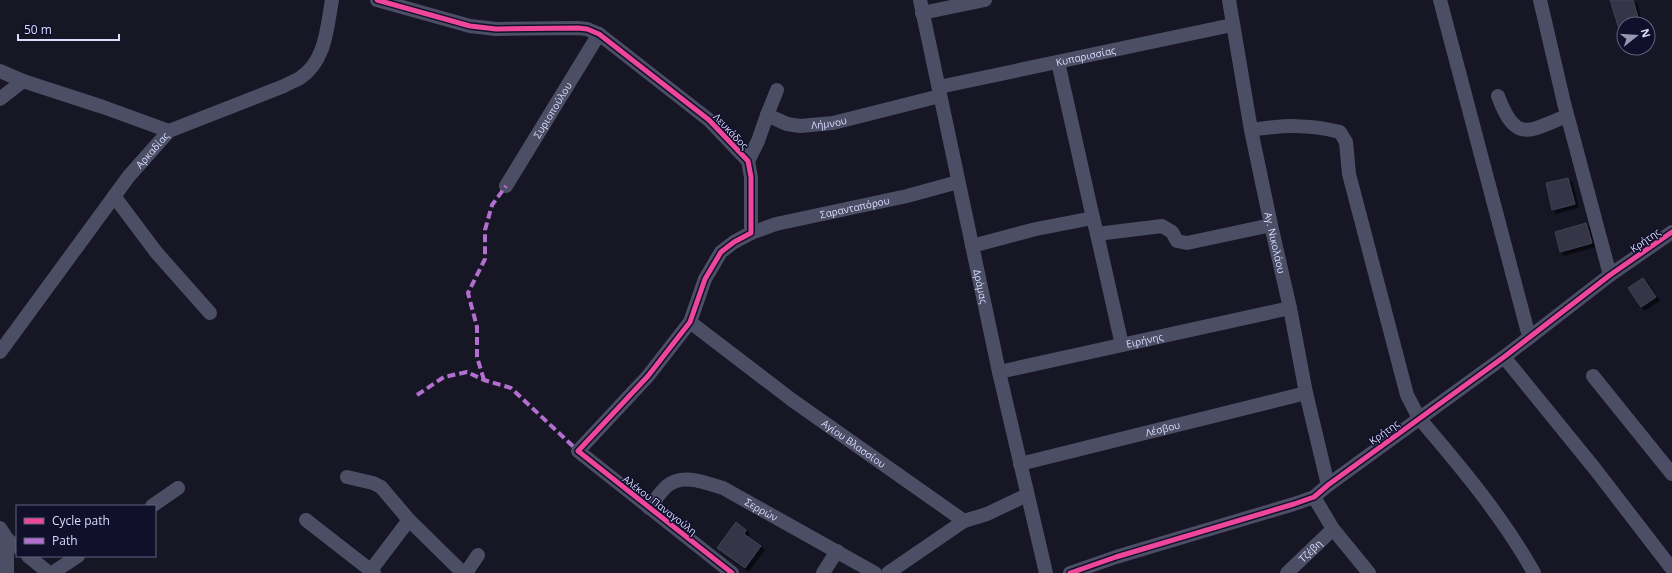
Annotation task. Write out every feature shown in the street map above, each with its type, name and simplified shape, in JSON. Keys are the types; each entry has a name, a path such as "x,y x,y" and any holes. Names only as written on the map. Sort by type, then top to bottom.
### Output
{"street":[{"name":"Αρκαδίας","path":"0,352 114,196 141,162 169,131 284,86 301,77 311,68 320,53 325,40 332,0"},
{"name":"Λευκάδος","path":"377,0 470,26 496,29 578,28 587,29 600,34 709,120 748,161 751,177 751,233"},
{"path":"921,7 986,0"},
{"name":"Αγ. Νικολάου","path":"1228,0 1251,130 1290,308 1306,393 1328,485"},
{"path":"1440,0 1526,329 1530,337"},
{"path":"1540,0 1567,116 1610,275"},
{"name":"Δράμας","path":"921,7 999,372 1046,573"},
{"name":"Κυπαρισσίας","path":"939,91 1058,62 1232,25"},
{"name":"Συριοπούλου","path":"506,186 600,34"},
{"path":"1058,62 1122,345"},
{"path":"0,71 23,81 103,107 169,131"},
{"path":"0,99 23,81"},
{"path":"748,161 758,141 777,90"},
{"name":"Λήμνου","path":"767,115 788,124 800,126 833,123 939,91"},
{"path":"1498,96 1511,123 1518,128 1527,131 1567,116"},
{"path":"1251,130 1284,125 1313,127 1340,132 1346,142 1349,174 1407,395 1419,418 1489,505 1534,573"},
{"name":"Σαρανταπόρου","path":"751,233 776,224 907,196 958,182"},
{"path":"114,196 156,252 210,313"},
{"path":"972,246 1036,229 1093,218"},
{"path":"1097,234 1162,226 1172,232 1177,241 1188,243 1271,225"},
{"name":"Κρήτης","path":"1070,573 1116,557 1314,497 1328,485 1504,357 1610,275 1672,232"},
{"path":"690,322 705,279 720,252 734,242 751,233"},
{"name":"Ειρήνης","path":"999,372 1290,308"},
{"name":"Αλέκου Παναγούλη","path":"690,322 648,376 578,451 732,573"},
{"name":"Αγίου Βλασσίου","path":"690,322 792,400 964,522"},
{"path":"1504,357 1595,468 1672,569"},
{"path":"1593,376 1672,474"},
{"name":"Λέσβου","path":"1020,464 1306,393"},
{"path":"347,477 373,483 381,488 409,520 464,573 478,555"},
{"name":"Σερρών","path":"649,508 668,486 681,480 698,481 723,488 874,573"},
{"path":"153,505 178,488"},
{"path":"888,573 964,522 987,514 1027,496"},
{"path":"1314,497 1333,529 1369,573"},
{"path":"306,520 372,572 409,520"},
{"name":"Τζέβη","path":"1287,573 1333,529"},
{"path":"7,573 8,538"},
{"path":"823,573 837,551"},
{"path":"29,557 51,573 76,557"}],"building":[{"path":"1610,0 1633,0 1638,16 1616,16 1616,19"},
{"path":"1568,178 1575,204 1552,210 1546,183"},
{"path":"1586,223 1592,243 1560,252 1555,232"},
{"path":"1643,278 1656,297 1641,307 1628,288"},
{"path":"736,522 746,530 744,534 761,546 745,568 717,548"}],"marked path":[{"path":"484,380 477,357 477,327 468,293 485,259 485,230 492,205 506,186"},
{"path":"417,395 444,377 467,372 484,380 511,388 578,451"}],"cycle path":[{"path":"377,0 470,26 496,29 578,28 587,29 599,34 709,120 748,161 751,177 751,233 734,242 721,252 705,279 690,322 648,376 578,451 732,573"},
{"path":"1070,573 1116,557 1314,497 1328,485 1504,357 1610,275 1672,232"}]}
